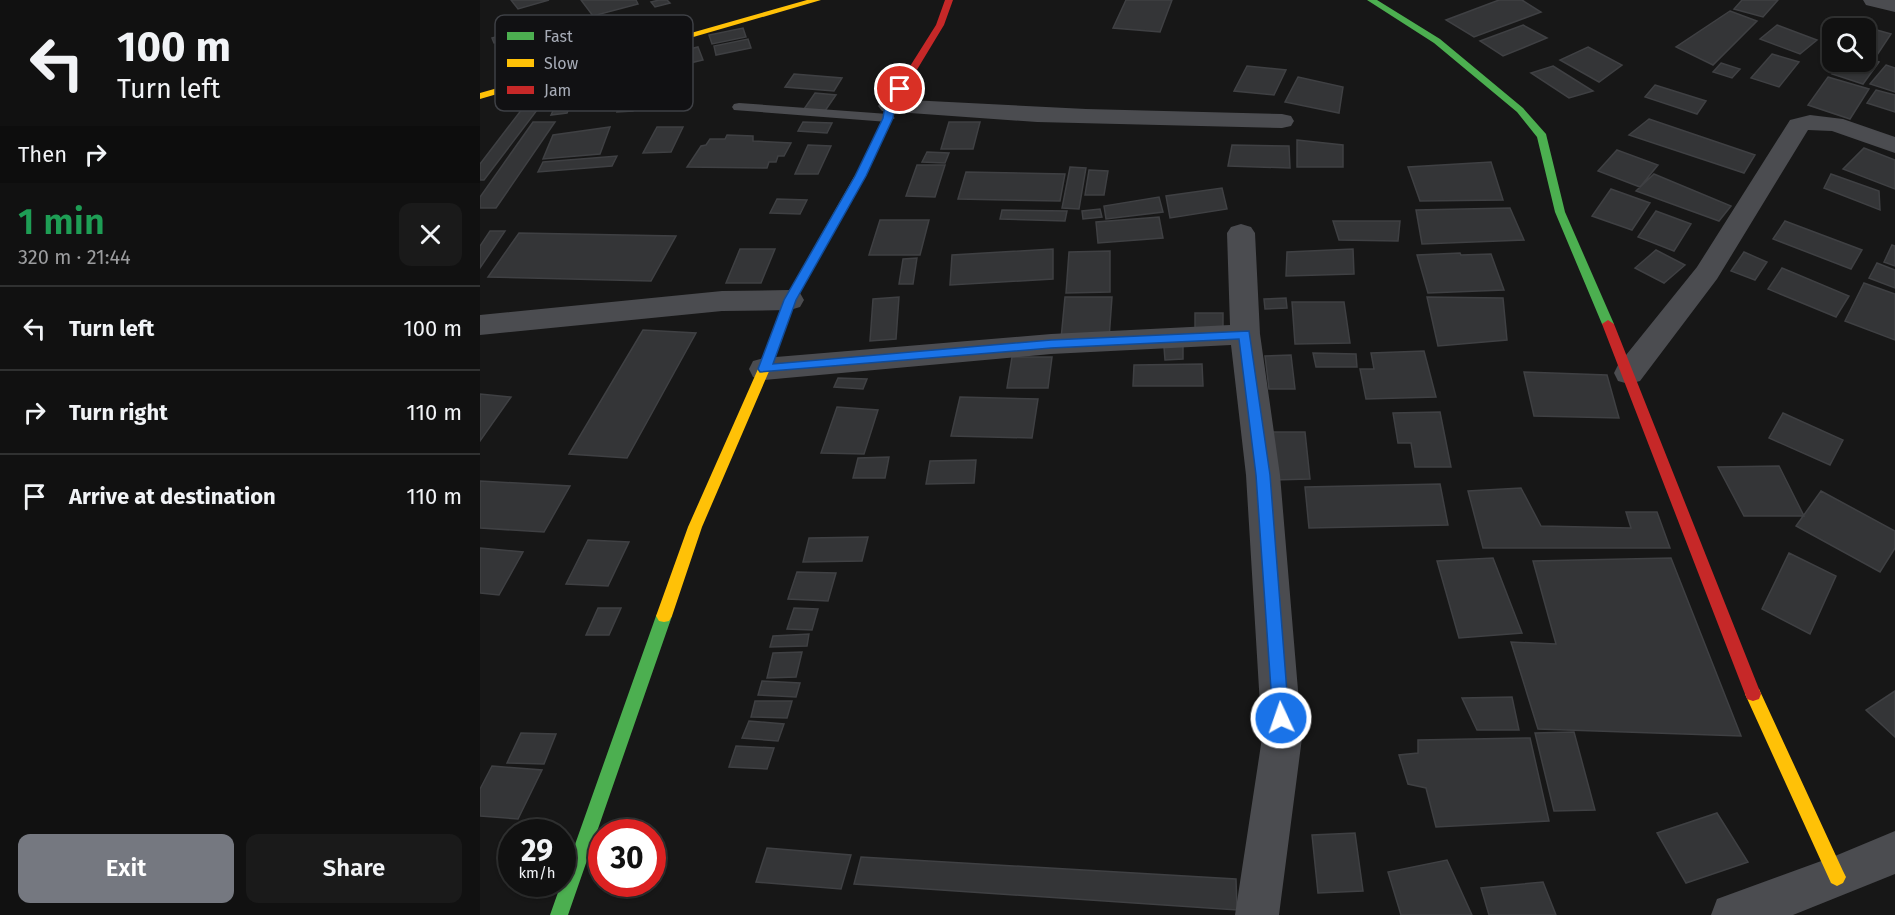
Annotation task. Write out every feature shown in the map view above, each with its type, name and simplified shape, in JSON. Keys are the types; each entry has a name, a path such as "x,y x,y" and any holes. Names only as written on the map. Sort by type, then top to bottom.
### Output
{"street":[{"path":"693,26 785,0"},
{"path":"693,35 817,0"},
{"path":"560,915 695,527 764,369 790,300 860,176 889,112 920,55 940,25 948,0"},
{"path":"1371,0 1437,41 1520,110 1542,136 1560,212 1629,373 1763,720 1837,877"},
{"path":"1874,0 1895,6"},
{"path":"920,30 920,55"},
{"path":"480,86 495,82"},
{"path":"480,96 495,92"},
{"path":"889,112 1282,121"},
{"path":"1629,373 1707,273 1799,124 1810,120 1826,122 1895,145"},
{"path":"1241,233 1245,334 1263,475 1282,738 1257,915"},
{"path":"480,325 722,301 790,300"},
{"path":"764,369 1051,344 1245,334"},
{"path":"1733,915 1837,877 1895,852"}],"lane":[{"path":"739,106 889,112"}],"building":[{"path":"511,0 549,0 518,9"},
{"path":"581,0 636,0 638,4 597,15 592,15"},
{"path":"667,0 670,3 655,7 651,2"},
{"path":"1126,0 1172,0 1160,32 1113,28"},
{"path":"1499,0 1522,0 1541,12 1474,37 1446,20"},
{"path":"1742,0 1778,0 1763,17 1734,9"},
{"path":"1730,11 1757,21 1713,65 1676,47"},
{"path":"1523,25 1547,38 1503,56 1480,41"},
{"path":"1777,25 1817,40 1800,54 1760,39"},
{"path":"743,28 746,37 712,44 709,35"},
{"path":"1876,30 1891,34 1876,56"},
{"path":"748,39 751,48 716,55 714,46"},
{"path":"698,47 703,60 693,62 693,48"},
{"path":"1588,47 1622,65 1599,82 1560,60"},
{"path":"1772,54 1799,62 1779,87 1751,78"},
{"path":"1721,63 1740,69 1732,78 1713,72"},
{"path":"1886,65 1895,68 1895,92 1870,84"},
{"path":"1247,66 1286,70 1274,95 1234,91"},
{"path":"1553,66 1593,91 1569,98 1531,73"},
{"path":"1834,72 1872,72 1863,84 1832,74"},
{"path":"794,74 842,78 834,91 785,87"},
{"path":"1298,77 1343,87 1339,113 1285,102"},
{"path":"1828,77 1869,89 1850,119 1808,105"},
{"path":"1655,85 1706,101 1697,114 1645,97"},
{"path":"1876,90 1895,95 1895,112 1867,103"},
{"path":"815,93 836,95 825,111 804,109"},
{"path":"521,111 536,111 484,180 480,180 480,164"},
{"path":"553,111 568,111 567,113 551,115"},
{"path":"1649,119 1755,155 1744,173 1629,135"},
{"path":"533,122 555,122 496,208 480,208 480,197"},
{"path":"803,122 832,123 827,133 798,131"},
{"path":"949,122 980,122 973,149 941,149"},
{"path":"610,127 600,154 543,159 553,135"},
{"path":"657,127 683,127 671,152 643,153"},
{"path":"727,135 753,136 753,141 791,143 784,156 778,156 776,162 769,162 767,168 687,167 701,146 706,145 710,139 725,139"},
{"path":"1297,140 1343,145 1343,167 1297,167"},
{"path":"808,145 831,146 818,174 795,174"},
{"path":"1232,145 1289,146 1290,168 1228,166"},
{"path":"1864,148 1895,160 1895,189 1843,169"},
{"path":"1617,150 1658,165 1640,187 1598,171"},
{"path":"927,152 949,153 945,163 922,162"},
{"path":"617,156 612,166 538,172 543,162"},
{"path":"1491,162 1503,200 1420,201 1408,167"},
{"path":"917,165 945,165 935,197 906,196"},
{"path":"1070,167 1086,168 1079,209 1062,208"},
{"path":"1089,170 1108,171 1104,195 1085,195"},
{"path":"966,172 1065,174 1060,201 958,199"},
{"path":"1654,174 1731,206 1719,221 1636,191"},
{"path":"1831,174 1879,191 1880,210 1824,188"},
{"path":"1222,188 1227,209 1170,218 1166,196"},
{"path":"1611,189 1650,203 1632,230 1592,216"},
{"path":"1159,197 1163,212 1106,219 1104,206"},
{"path":"777,199 807,200 800,214 770,213"},
{"path":"1510,208 1524,240 1422,244 1416,210"},
{"path":"1100,209 1102,217 1083,219 1082,211"},
{"path":"1002,210 1067,211 1065,221 1000,219"},
{"path":"1656,211 1691,224 1674,251 1638,237"},
{"path":"1159,217 1163,238 1098,243 1096,222"},
{"path":"880,220 929,220 920,255 869,255"},
{"path":"1333,221 1400,221 1398,241 1339,240"},
{"path":"1785,221 1862,250 1851,269 1773,239"},
{"path":"490,231 505,231 480,268 480,246"},
{"path":"519,233 676,236 651,281 488,277"},
{"path":"1892,245 1895,246 1895,266 1884,262"},
{"path":"740,249 775,249 761,283 726,283"},
{"path":"1053,249 1053,279 950,285 952,255"},
{"path":"1353,249 1354,274 1286,276 1287,252"},
{"path":"1656,250 1685,265 1664,283 1635,268"},
{"path":"1110,251 1110,292 1066,293 1069,252"},
{"path":"1744,252 1767,262 1755,280 1731,271"},
{"path":"1460,253 1461,255 1491,254 1504,290 1428,293 1417,255"},
{"path":"917,258 913,284 899,284 903,259"},
{"path":"1877,263 1895,270 1895,288 1869,278"},
{"path":"1782,268 1849,296 1836,317 1768,289"},
{"path":"1864,283 1895,294 1895,340 1845,321"},
{"path":"899,297 896,339 870,341 873,299"},
{"path":"1065,297 1112,297 1109,339 1061,339"},
{"path":"1427,297 1503,298 1507,340 1438,346"},
{"path":"1286,298 1287,308 1265,309 1264,299"},
{"path":"1292,302 1344,302 1350,343 1295,344"},
{"path":"1195,313 1223,313 1223,333 1195,333"},
{"path":"643,330 696,333 627,458 569,454"},
{"path":"1183,346 1183,359 1165,360 1164,347"},
{"path":"1424,351 1436,397 1366,399 1360,369 1374,369 1371,353"},
{"path":"1313,353 1356,354 1357,367 1316,367"},
{"path":"1291,355 1295,389 1269,389 1265,356"},
{"path":"1012,357 1052,357 1048,388 1007,388"},
{"path":"1202,364 1203,386 1133,386 1134,365"},
{"path":"1524,372 1607,375 1619,418 1534,416"},
{"path":"838,378 867,379 863,389 834,387"},
{"path":"480,394 511,397 480,441"},
{"path":"960,397 1038,399 1032,438 951,436"},
{"path":"837,407 878,410 864,454 821,453"},
{"path":"1440,412 1451,467 1415,467 1411,443 1398,443 1393,413"},
{"path":"1783,413 1843,440 1830,465 1769,438"},
{"path":"1270,432 1305,432 1310,479 1273,480"},
{"path":"889,457 885,478 853,478 858,458"},
{"path":"976,460 974,483 926,484 930,461"},
{"path":"1779,466 1804,516 1744,516 1718,467"},
{"path":"480,481 570,486 544,532 480,528"},
{"path":"1440,484 1448,525 1309,528 1305,487"},
{"path":"1521,488 1541,526 1631,528 1626,512 1657,512 1670,548 1483,548 1468,491"},
{"path":"1821,491 1895,531 1895,548 1880,572 1796,526"},
{"path":"868,537 862,561 803,562 809,538"},
{"path":"588,540 629,542 608,586 566,584"},
{"path":"480,548 523,552 499,595 480,593"},
{"path":"1789,553 1836,576 1810,634 1762,609"},
{"path":"1493,558 1522,633 1459,638 1437,561"},
{"path":"1671,558 1741,736 1538,729 1511,642 1556,644 1533,561"},
{"path":"797,572 836,573 828,601 788,599"},
{"path":"598,608 621,608 609,635 586,635"},
{"path":"794,608 818,609 812,630 787,629"},
{"path":"809,634 807,646 770,647 773,636"},
{"path":"802,652 796,677 767,678 773,653"},
{"path":"762,681 800,683 796,697 758,695"},
{"path":"1895,691 1895,737 1866,710"},
{"path":"1512,697 1519,730 1477,730 1462,698"},
{"path":"755,701 792,701 787,718 751,717"},
{"path":"749,721 784,724 778,741 742,738"},
{"path":"1574,732 1595,810 1554,811 1535,733"},
{"path":"521,733 556,734 544,764 507,763"},
{"path":"1530,738 1549,821 1436,827 1426,788 1408,784 1399,755 1418,753 1418,740"},
{"path":"736,746 774,748 767,769 729,767"},
{"path":"492,766 542,770 518,819 480,816 480,789"},
{"path":"1717,813 1748,862 1686,883 1657,833"},
{"path":"1355,833 1363,891 1318,893 1312,835"},
{"path":"767,848 851,855 841,889 756,882"},
{"path":"861,857 1236,879 1237,910 854,884"},
{"path":"1447,860 1472,915 1401,915 1388,872"},
{"path":"1543,882 1556,915 1489,915 1481,888"}],"traffic: fast":[{"path":"1371,0 1437,41 1520,110 1542,136 1560,212 1608,324"},
{"path":"559,915 664,616"}],"traffic: slow":[{"path":"693,35 817,0"},
{"path":"480,96 495,92"},
{"path":"664,616 695,527 764,369 790,300 863,170"},
{"path":"1753,694 1837,877"}],"traffic: jam":[{"path":"863,170 888,118 890,106 940,25 949,0"},
{"path":"1608,324 1753,694"}],"route":[{"path":"900,89 890,106 888,118 860,176 790,300 764,369 1051,344 1245,334 1263,475 1281,718"}]}
